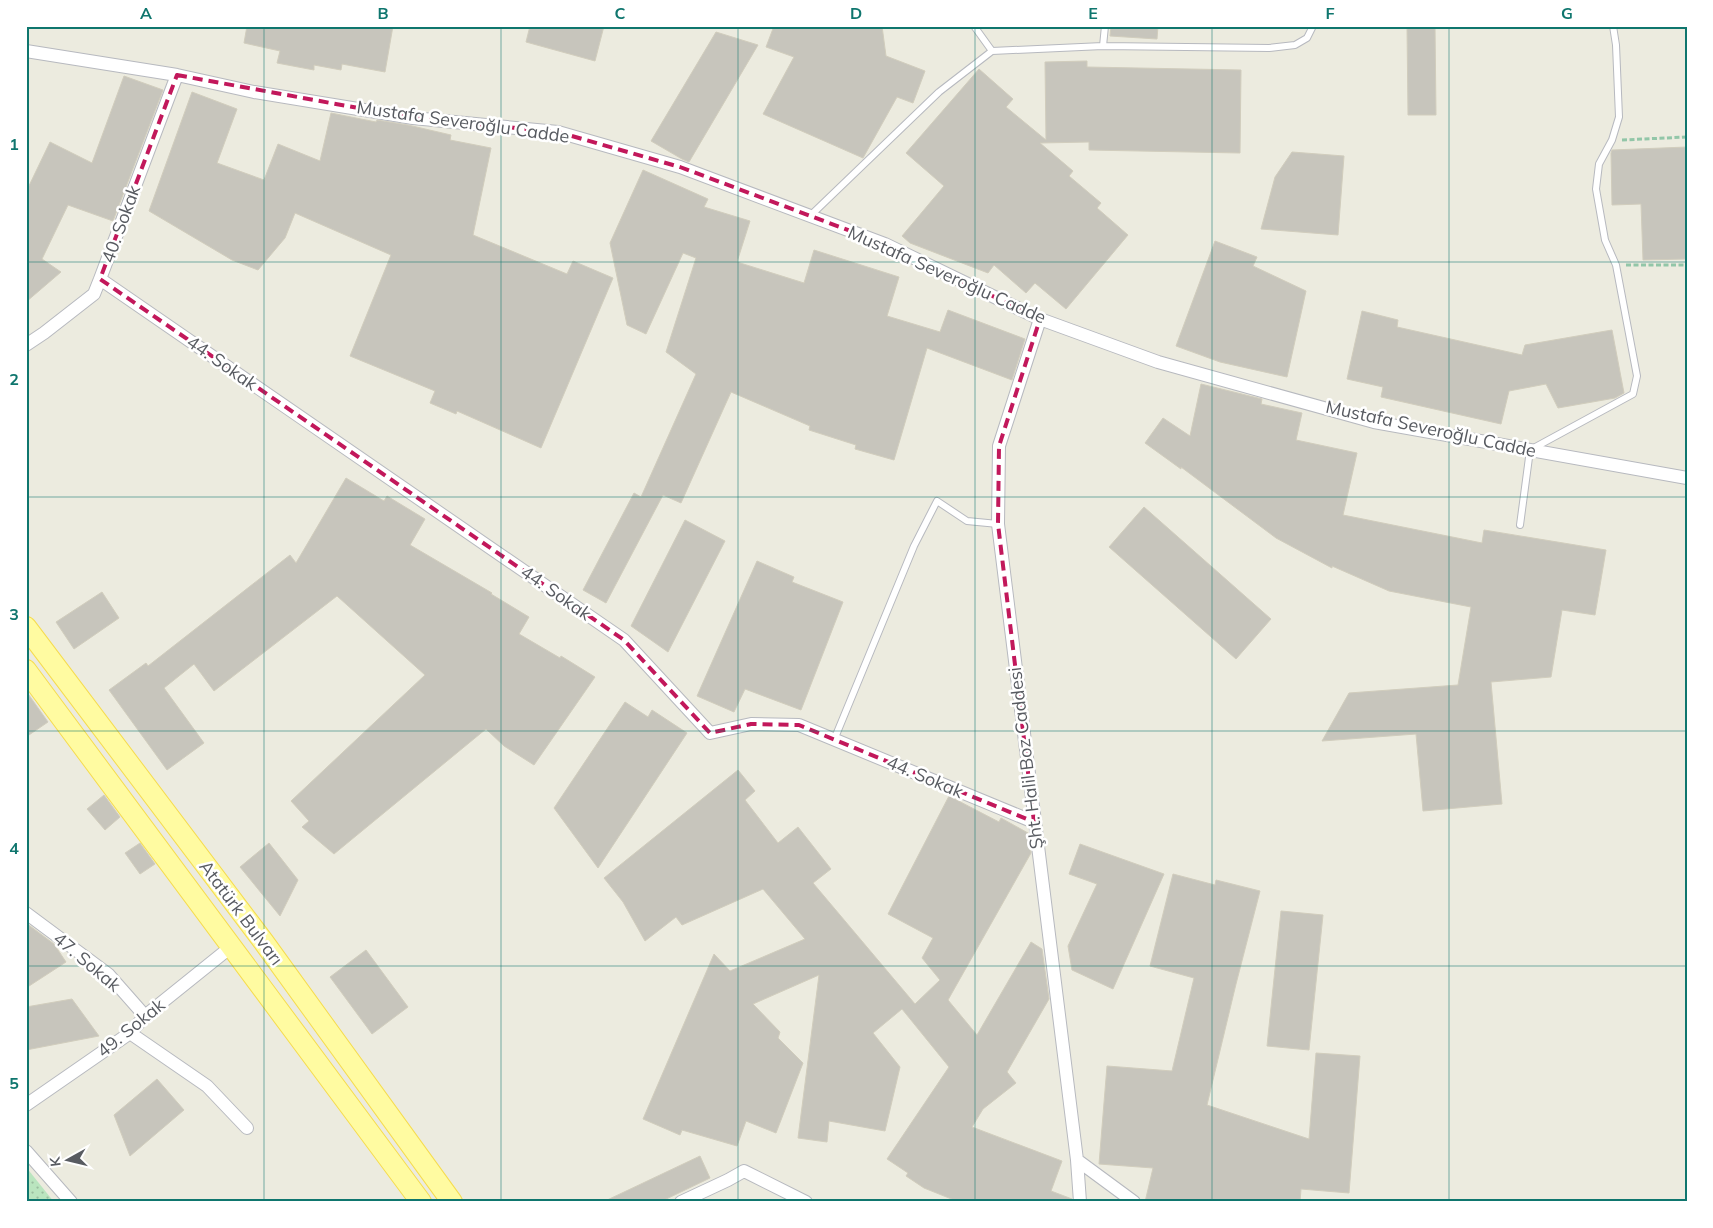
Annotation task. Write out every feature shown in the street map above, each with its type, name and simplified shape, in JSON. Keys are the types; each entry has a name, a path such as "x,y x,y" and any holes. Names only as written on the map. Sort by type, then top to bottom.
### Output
{"main road":[{"name":"Atatürk Bulvarı","path":"26,627 262,941 452,1202"},
{"name":"Atatürk Bulvarı","path":"26,670 421,1202"}],"street":[{"name":"Mustafa Severoğlu Cadde","path":"26,50 177,74 254,92 413,118 558,132 680,167 885,244 1040,319 1158,362 1374,422 1687,478"},
{"name":"40. Sokak","path":"26,345 94,294 177,74"},
{"name":"44. Sokak","path":"100,279 624,640 710,733 751,724 799,725 1034,822"},
{"name":"Şht. Halil Boz Caddesi","path":"1040,319 999,446 998,524 1077,1160 1080,1202"},
{"name":"47. Sokak","path":"26,913 108,974 145,1016"},
{"name":"49. Sokak","path":"26,1105 130,1033 145,1016 232,946"},
{"path":"130,1033 207,1086 247,1128"},
{"path":"26,1151 72,1202"},
{"path":"1077,1160 1134,1202"},
{"path":"681,1202 744,1171 806,1202"}],"lane":[{"path":"974,26 992,51"},
{"path":"1104,46 1105,26"},
{"path":"810,216 939,92 992,51 1104,46 1268,48 1294,45 1307,38 1313,26"},
{"path":"1520,525 1530,450 1633,394 1637,376 1616,265 1605,240 1596,189 1599,164 1612,140 1619,117 1616,45 1613,26"},
{"path":"834,740 914,546 936,502 967,521 998,524"}],"path":[{"path":"1612,140 1687,136"},
{"path":"1616,265 1687,264"}],"highlighted area":[{"path":"177,75 413,118 558,132 680,167 885,244 1040,319 999,446 998,524 1034,822 799,725 751,724 710,733 624,640 100,279"}],"green space":[{"path":"26,1167 54,1202 26,1202"}],"building":[{"path":"247,26 393,26 385,72 342,64 341,70 314,65 314,70 277,63 280,51 244,43"},
{"path":"530,26 604,26 595,61 526,42"},
{"path":"774,26 882,26 886,56 925,71 913,103 897,97 863,158 763,114 794,57 766,47"},
{"path":"1111,26 1158,26 1157,39 1110,36"},
{"path":"1407,26 1435,26 1436,115 1408,115"},
{"path":"716,32 758,45 689,162 651,141"},
{"path":"1087,61 1087,67 1241,70 1240,153 1089,150 1089,142 1040,143 1073,171 1069,176 1101,203 1097,208 1128,235 1066,309 1035,283 1026,293 994,265 988,273 910,243 902,236 944,186 906,153 979,69 1013,99 1006,107 1046,140 1045,62"},
{"path":"124,76 163,90 113,221 68,205 42,259 61,272 26,302 26,192 50,142 92,163"},
{"path":"192,92 237,109 217,163 264,180 278,144 320,161 331,113 376,122 377,120 408,125 451,135 450,140 491,148 473,235 567,274 573,261 613,278 541,448 457,411 456,414 430,403 435,391 350,356 391,255 295,213 285,238 258,270 232,260 149,211"},
{"path":"1687,147 1687,259 1643,260 1641,204 1612,205 1612,150"},
{"path":"1292,152 1344,156 1338,235 1261,229 1275,177"},
{"path":"643,170 708,199 704,207 750,221 737,262 804,283 814,250 899,277 887,316 940,332 948,310 1025,339 1012,380 927,348 894,460 855,449 856,445 809,430 810,426 731,392 681,503 663,495 606,603 583,590 634,493 641,497 696,374 666,352 696,258 683,253 646,334 627,325 610,243"},
{"path":"1215,241 1257,257 1253,266 1306,291 1287,377 1220,362 1176,346"},
{"path":"1362,311 1398,320 1397,327 1522,355 1525,345 1612,330 1624,393 1615,398 1558,408 1546,384 1509,391 1501,424 1381,397 1383,387 1347,379"},
{"path":"1201,384 1262,399 1261,404 1302,413 1296,440 1357,453 1343,515 1482,543 1484,530 1606,550 1595,615 1562,610 1551,677 1491,682 1502,804 1423,811 1416,734 1322,741 1349,693 1458,685 1471,607 1389,591 1332,566 1332,568 1276,538 1181,467 1181,469 1145,443 1163,418 1190,436"},
{"path":"346,478 384,501 387,496 425,519 410,545 529,617 519,634 560,658 561,656 595,677 534,765 504,746 486,729 334,854 302,827 309,821 291,801 425,675 337,596 214,691 194,664 164,688 204,743 167,770 109,690 146,663 148,666 290,555 296,563"},
{"path":"1144,507 1271,619 1236,659 1109,547"},
{"path":"685,520 725,541 668,652 631,626"},
{"path":"757,561 794,577 792,582 843,602 801,710 745,689 734,712 697,696"},
{"path":"102,592 119,618 74,649 56,622"},
{"path":"26,691 48,722 26,737"},
{"path":"625,702 648,717 652,710 687,733 598,868 554,808"},
{"path":"738,770 755,791 745,800 778,843 798,827 831,869 813,883 915,1004 940,980 922,958 933,938 888,914 949,796 999,822 1001,818 1028,833 1031,853 948,1000 977,1035 1031,942 1042,949 1049,999 1007,1072 1016,1083 983,1109 972,1127 1062,1161 1051,1191 1072,1199 1072,1202 959,1202 924,1188 906,1176 908,1173 887,1159 949,1067 902,1009 873,1033 900,1067 885,1131 829,1121 827,1142 798,1138 819,975 753,1004 780,1032 778,1038 803,1063 776,1133 746,1121 737,1146 682,1130 680,1135 643,1119 714,954 730,971 805,939 763,889 682,925 676,917 645,941 623,902 604,878"},
{"path":"104,795 120,817 105,830 87,809"},
{"path":"140,843 155,864 140,874 125,853"},
{"path":"269,843 298,880 280,916 240,867"},
{"path":"1080,844 1164,874 1113,989 1072,970 1068,946 1097,884 1069,874"},
{"path":"1173,874 1215,885 1216,880 1260,891 1207,1105 1309,1139 1316,1053 1360,1056 1349,1193 1301,1189 1300,1202 1145,1202 1153,1168 1099,1164 1107,1066 1172,1071 1194,978 1150,966"},
{"path":"1281,911 1323,915 1309,1050 1267,1046"},
{"path":"26,923 54,944 66,962 26,988"},
{"path":"366,950 408,1007 372,1034 330,977"},
{"path":"72,999 99,1036 26,1050 26,1007"},
{"path":"157,1079 184,1110 130,1156 114,1115"},
{"path":"700,1156 710,1178 660,1202 603,1202"}]}
